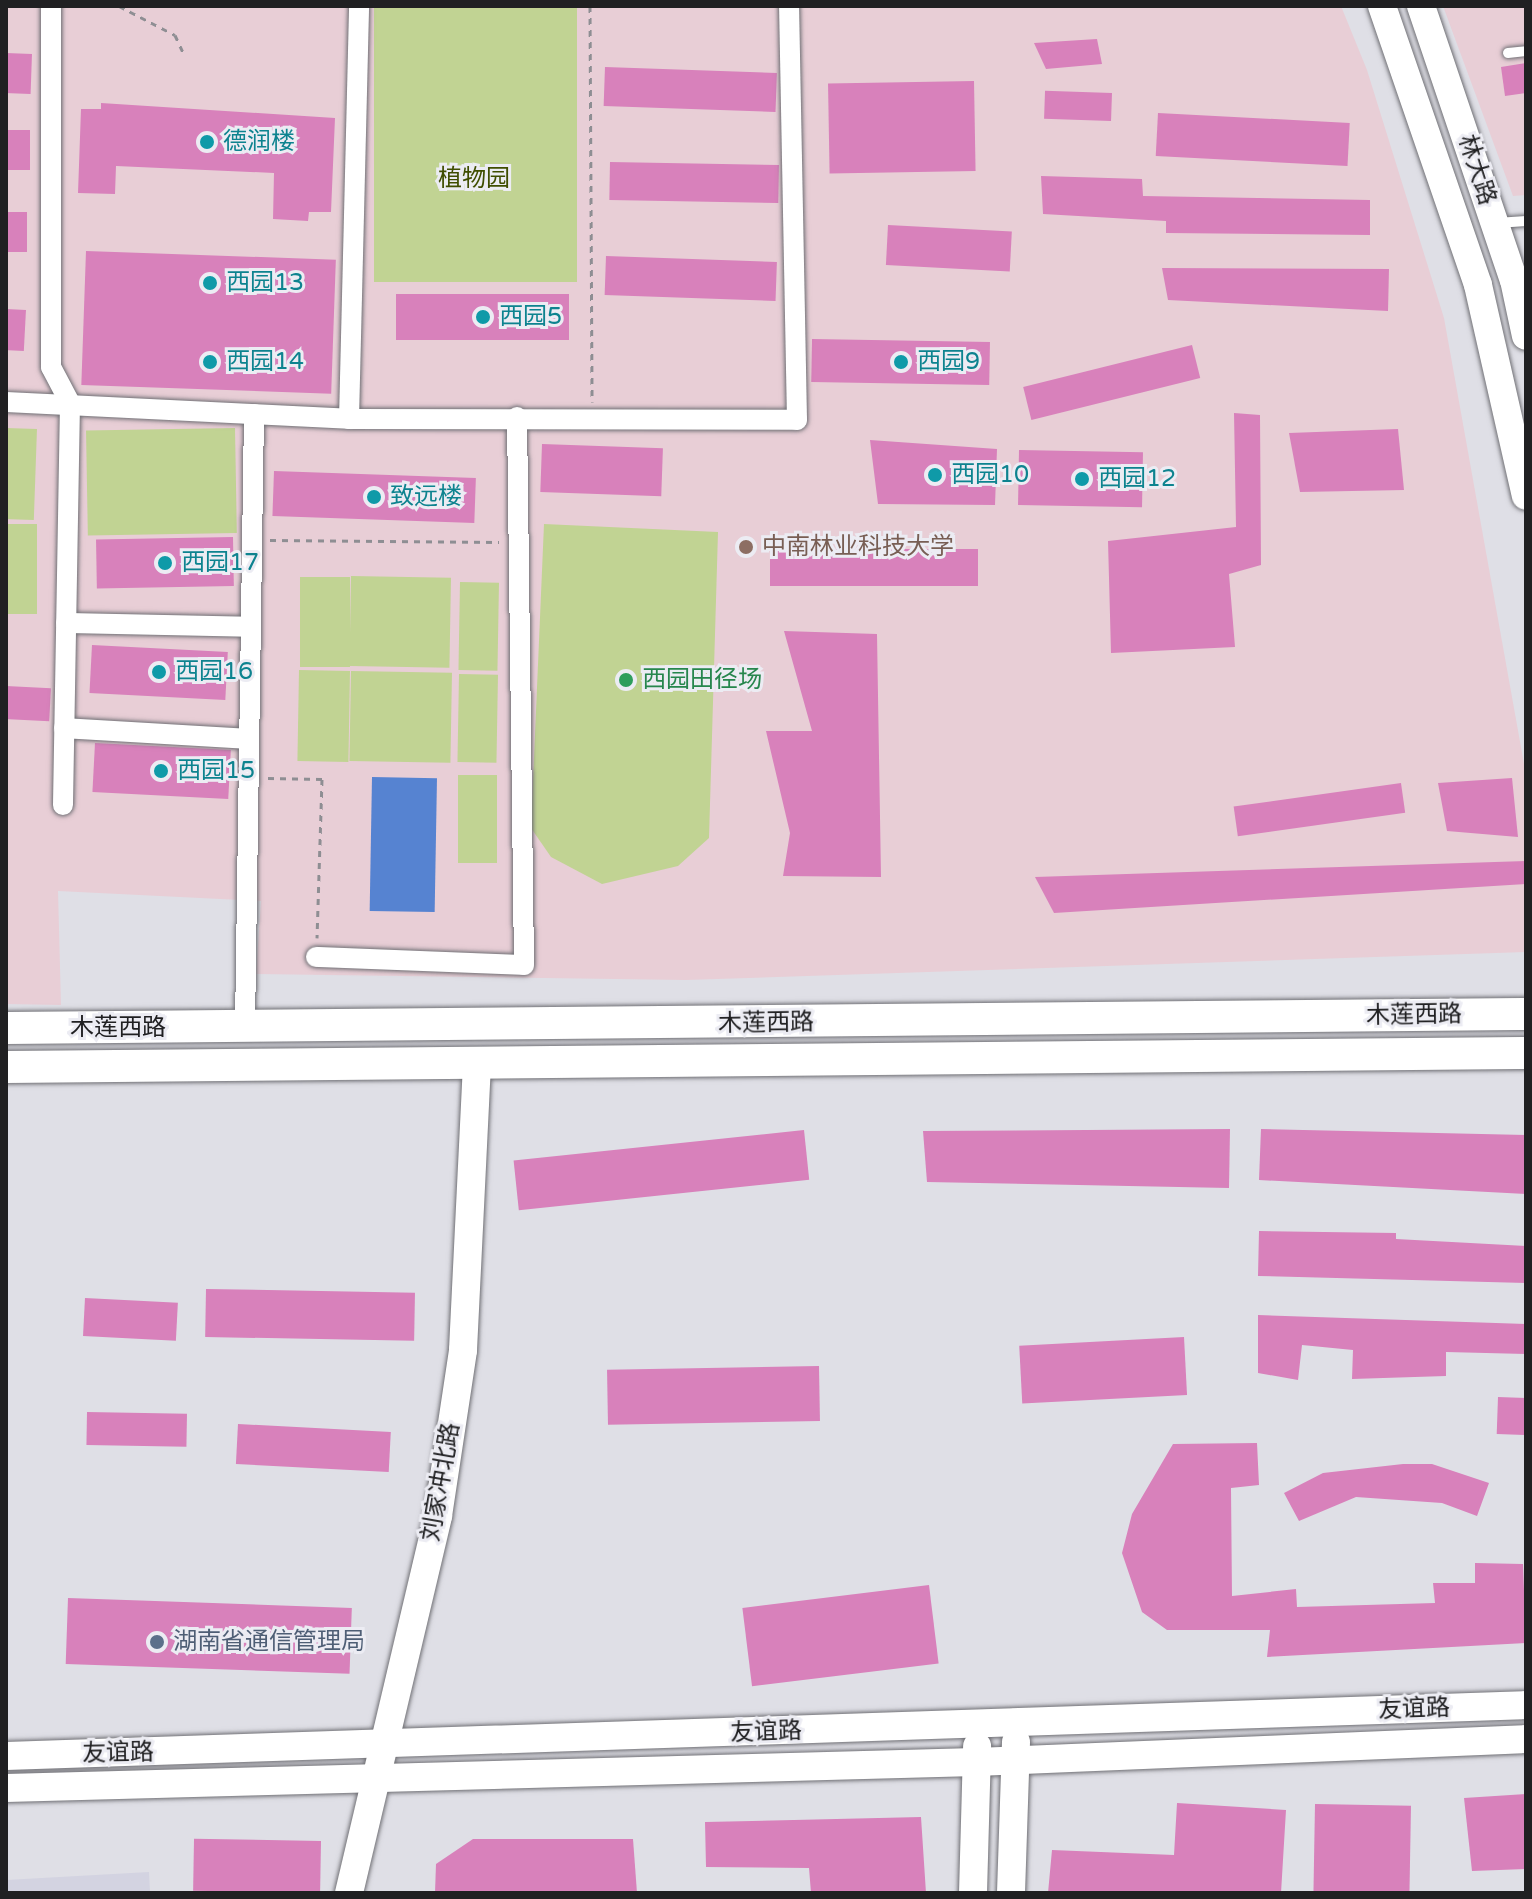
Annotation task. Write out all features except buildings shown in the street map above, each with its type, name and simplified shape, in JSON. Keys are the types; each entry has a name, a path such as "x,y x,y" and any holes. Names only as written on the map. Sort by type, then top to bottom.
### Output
{"main road":[{"path":"1382,6 1478,285 1526,496"},
{"name":"林大路","path":"1421,6 1495,223 1526,336"},
{"name":"木莲西路","path":"6,1028 1526,1014"},
{"name":"木莲西路","path":"6,1067 1526,1053"},
{"name":"刘家冲北路","path":"349,1893 386,1761 438,1516 463,1350 482,1063"},
{"name":"友谊路","path":"6,1788 1017,1721 1526,1705"},
{"path":"1011,1893 1017,1721"},
{"path":"973,1893 978,1724"},
{"name":"友谊路","path":"6,1756 386,1761 976,1762 1526,1739"},
{"name":"刘家冲北路","path":"368,1893 386,1761"}],"street":[{"path":"51,6 51,367 70,403 63,805"},
{"path":"349,419 359,6"},
{"path":"6,402 349,419 797,420 789,6"},
{"path":"245,1027 254,414"},
{"path":"316,957 524,965 517,417"},
{"path":"66,623 251,627"},
{"path":"64,728 249,739"}],"lane":[{"path":"1508,53 1526,51"},
{"path":"1495,223 1526,221"}],"path":[{"path":"119,6 175,35 184,54"},
{"path":"590,6 592,418"},
{"path":"252,539 518,542"},
{"path":"249,777 322,779 316,957"}],"shaded area":[{"name":"中南林业科技大学","path":"6,6 1341,6 1367,70 1444,318 1526,775 1526,952 686,980 256,974 261,901 58,891 61,1005 6,1004"},
{"path":"1443,6 1526,6 1526,195 1513,196"},
{"path":"149,1872 150,1893 6,1893 6,1880"}],"green space":[{"name":"植物园","path":"374,6 577,6 577,282 374,282"},
{"path":"6,428 37,429 34,520 6,519"},
{"path":"235,428 237,533 88,536 86,431"},
{"path":"6,524 37,524 37,614 6,614"},
{"name":"西园田径场","path":"544,524 718,532 709,838 678,866 602,884 551,857 531,828"},
{"path":"351,576 451,578 449,668 349,666"},
{"path":"300,577 350,577 350,667 300,667"},
{"path":"460,582 499,583 497,671 458,670"},
{"path":"299,670 350,671 348,762 297,761"},
{"path":"351,671 452,673 450,763 349,761"},
{"path":"459,674 498,675 496,763 457,762"},
{"path":"458,775 497,775 497,863 458,863"}],"water":[{"path":"372,777 437,778 435,912 370,911"}],"place":[{"name":"德润楼","path":"207,142"},
{"name":"西园13","path":"210,283"},
{"name":"西园5","path":"483,317"},
{"name":"西园14","path":"210,362"},
{"name":"西园9","path":"901,362"},
{"name":"西园10","path":"935,475"},
{"name":"西园12","path":"1082,479"},
{"name":"致远楼","path":"374,497"},
{"name":"中南林业科技大学","path":"746,547"},
{"name":"西园17","path":"165,563"},
{"name":"西园16","path":"159,672"},
{"name":"西园田径场","path":"626,680"},
{"name":"西园15","path":"161,771"},
{"name":"湖南省通信管理局","path":"157,1642"}]}
